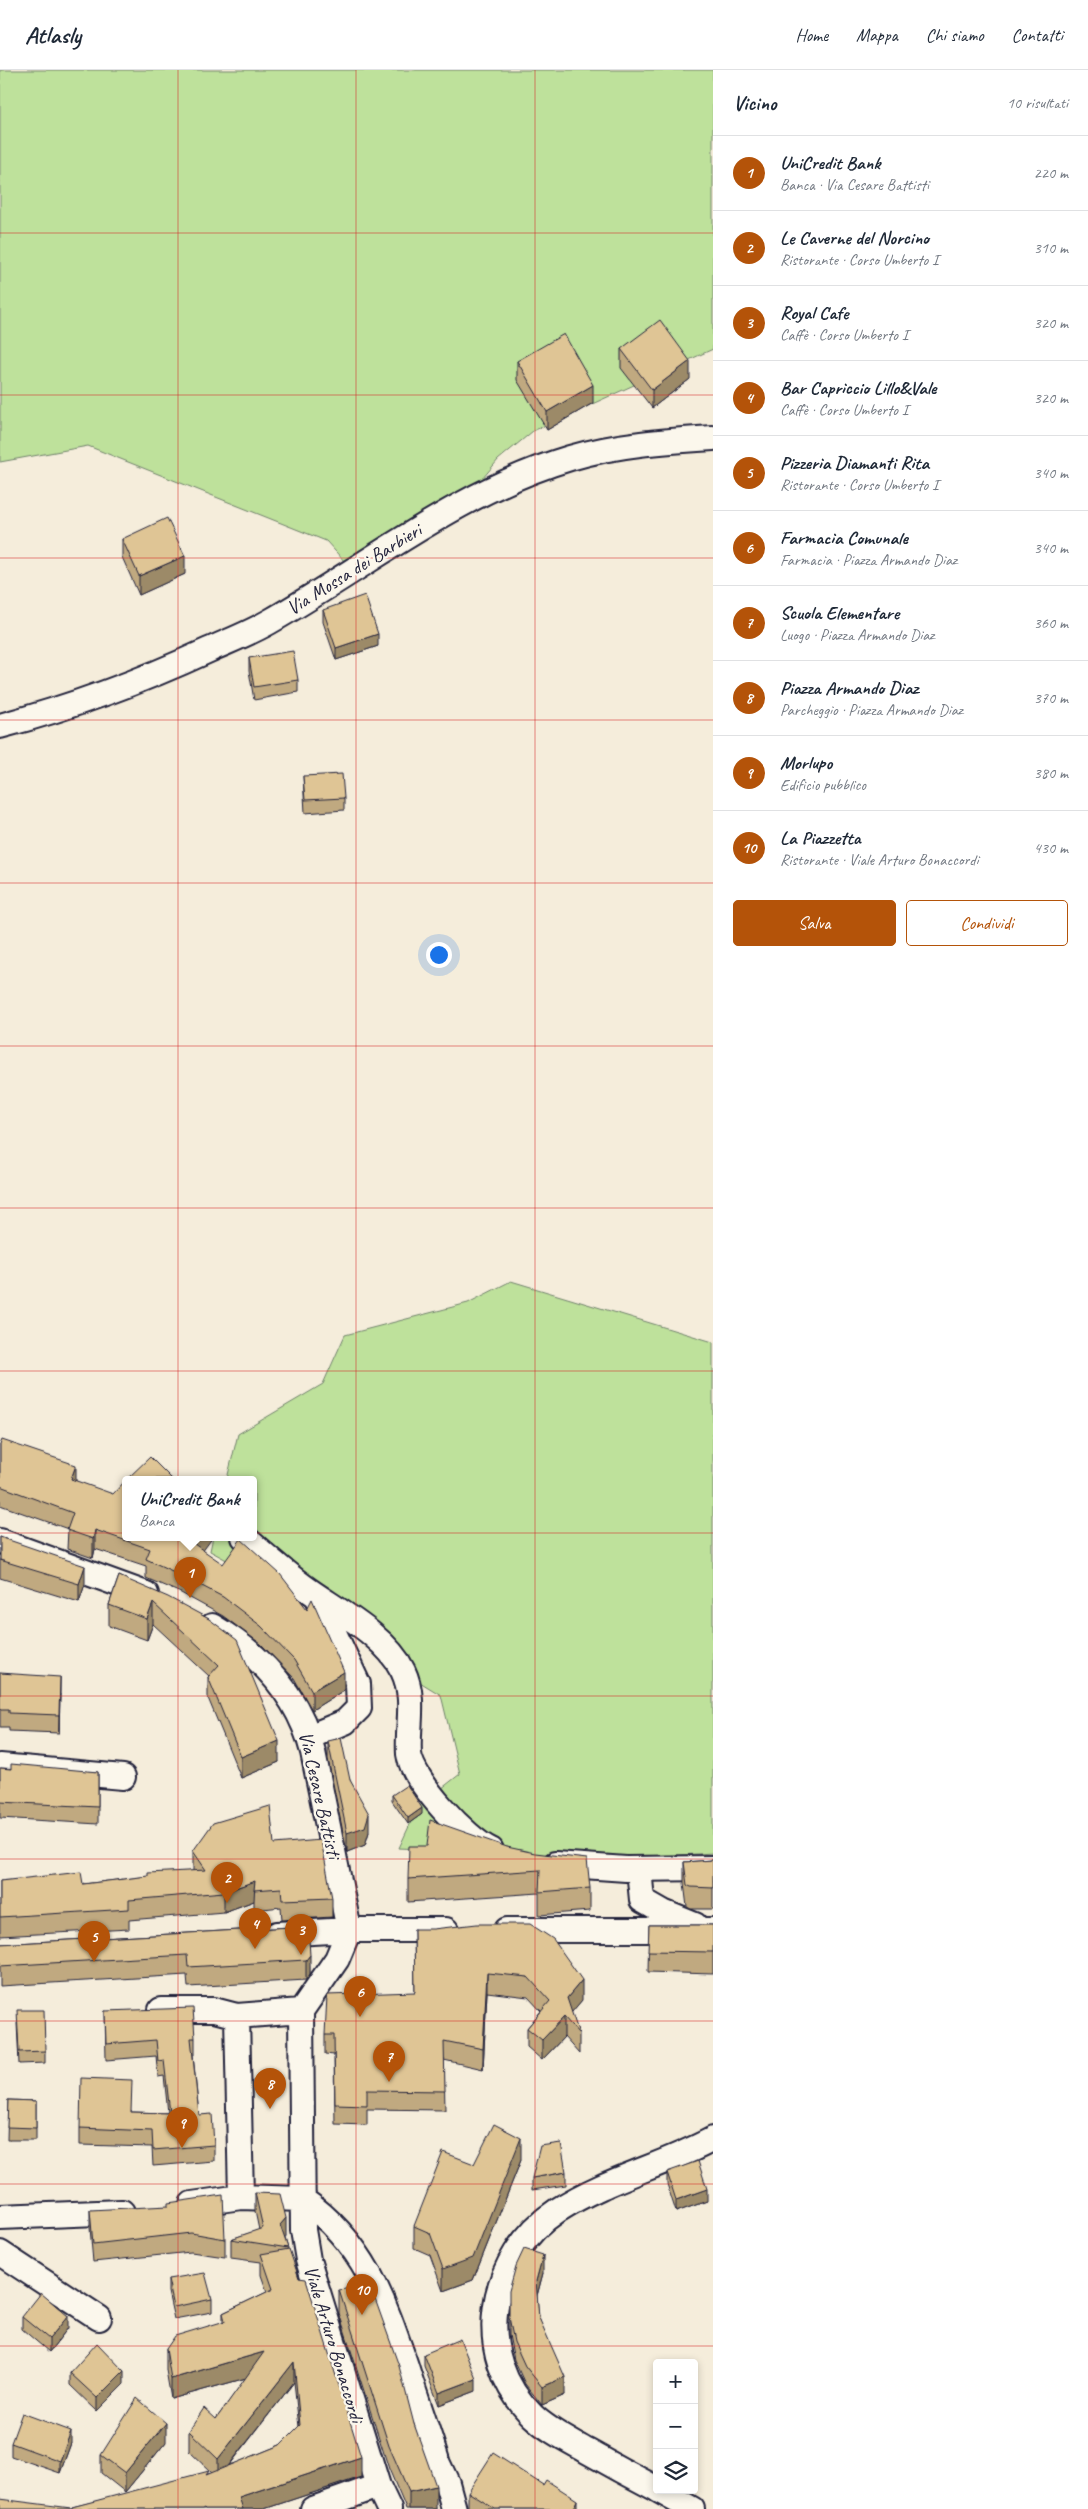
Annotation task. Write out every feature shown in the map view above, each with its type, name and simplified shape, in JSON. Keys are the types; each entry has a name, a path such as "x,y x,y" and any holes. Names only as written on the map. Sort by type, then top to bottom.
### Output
{"street":[{"name":"Via Mossa dei Barbieri","path":"0,726 48,712 167,670 260,626 413,531 518,476 570,458 612,448 713,438"},
{"path":"0,1541 142,1592 170,1604"},
{"path":"249,1541 317,1596 382,1644 403,1670 410,1697 410,1759 420,1781 470,1837 488,1849 513,1858"},
{"path":"309,1737 346,1722 360,1708 358,1684 317,1596"},
{"name":"Via Cesare Battisti","path":"190,1614 234,1640 250,1652 273,1676 292,1702 309,1737 349,1930"},
{"path":"0,1766 123,1777"},
{"path":"537,1862 587,1868 713,1868"},
{"path":"639,1869 642,1900 663,1912 709,1930"},
{"path":"259,1935 349,1930 709,1930"},
{"path":"158,2010 214,2010 237,2016 301,2011 337,1959 349,1930"},
{"name":"Viale Arturo Bonaccordi","path":"301,2011 302,2199 303,2230 308,2260 378,2486 389,2509"},
{"path":"237,2016 241,2197"},
{"path":"653,2487 550,2430 520,2400 504,2372 498,2352 495,2332 496,2306 503,2278 511,2259 526,2237 540,2223 559,2209 600,2188 713,2139"},
{"path":"169,2208 241,2197 302,2199 333,2223 346,2238 376,2287 391,2318 454,2509"},
{"path":"0,2217 142,2211"},
{"path":"0,2253 99,2318"},
{"path":"313,2509 378,2486"},
{"path":"665,2494 692,2509"}],"green space":[{"path":"0,70 713,70 713,349 533,431 498,460 467,497 355,573 326,541 88,446 0,462"},
{"path":"511,1281 713,1342 713,1853 662,1856 484,1885 443,1850 399,1848 418,1807 460,1774 441,1695 397,1668 356,1630 210,1551 212,1541 257,1541 257,1476 228,1476 238,1434 323,1384 345,1335 468,1303"}],"building":[{"path":"660,320 690,361 652,390 621,349"},
{"path":"564,334 593,385 547,412 517,361"},
{"path":"167,518 185,556 139,576 122,539"},
{"path":"365,595 378,634 336,648 323,610"},
{"path":"293,651 298,680 254,687 249,658"},
{"path":"342,774 344,798 305,800 303,776"},
{"path":"2,1440 76,1465 71,1479 113,1494 122,1484 122,1539 95,1530 93,1539 67,1530 73,1513 0,1486 0,1445"},
{"path":"150,1457 169,1476 130,1476"},
{"path":"0,1537 85,1566 79,1584 0,1560"},
{"path":"127,1541 196,1541 194,1544 223,1564 240,1541 243,1541 280,1574 307,1609 312,1599 344,1672 312,1691 294,1660 261,1626 223,1597 146,1559 150,1549"},
{"path":"119,1576 168,1597 209,1619 237,1640 279,1741 241,1757 208,1677 219,1665 153,1603 147,1619 109,1605"},
{"path":"0,1673 60,1677 59,1715 9,1713 9,1709 0,1709"},
{"path":"341,1738 350,1780 369,1814 365,1827 347,1833 328,1741"},
{"path":"11,1764 98,1772 98,1807 0,1802 0,1768 11,1769"},
{"path":"407,1785 422,1808 408,1818 392,1795"},
{"path":"270,1806 274,1844 321,1840 332,1898 282,1900 281,1888 254,1890 255,1881 224,1892 129,1900 129,1909 0,1917 0,1881 81,1872 83,1884 148,1876 148,1873 206,1870 193,1851 213,1823"},
{"path":"430,1820 507,1847 535,1853 587,1859 590,1888 539,1892 540,1870 408,1879 409,1846 427,1846"},
{"path":"713,1860 713,1888 691,1887 687,1885 684,1862"},
{"path":"477,1924 530,1924 553,1939 582,1980 567,1998 579,2034 564,2017 542,2040 527,2028 550,2001 528,1977 487,1973 483,2049 444,2041 445,2091 367,2090 367,2105 335,2104 334,2035 325,2035 327,1995 415,1992 414,1929 433,1929"},
{"path":"649,1925 713,1925 713,1952 648,1951"},
{"path":"308,1926 310,1955 306,1960 188,1967 187,1955 0,1966 0,1944"},
{"path":"193,2008 195,2038 191,2038 199,2115 212,2114 214,2145 153,2150 152,2131 80,2128 81,2078 132,2080 131,2112 170,2113 164,2060 158,2061 156,2040 106,2044 105,2011"},
{"path":"17,2010 44,2010 45,2051 19,2052"},
{"path":"8,2100 36,2101 36,2128 7,2127"},
{"path":"494,2124 521,2138 473,2258 443,2269 430,2233 414,2226 443,2152 474,2164"},
{"path":"561,2143 566,2172 532,2178 540,2146"},
{"path":"698,2161 707,2189 676,2200 667,2172"},
{"path":"255,2193 280,2194 286,2218 280,2225 288,2248 231,2239 263,2228"},
{"path":"223,2195 225,2239 191,2233 93,2244 90,2210 168,2206 168,2203"},
{"path":"289,2249 299,2278 306,2279 361,2457 239,2497 243,2509 72,2509 72,2507 209,2471 206,2475 280,2445 300,2425 294,2362 218,2459 189,2431 204,2408 216,2419 264,2352 171,2379 166,2349 175,2336 225,2321 223,2313 273,2289 261,2254"},
{"path":"524,2249 543,2255 536,2281 539,2318 565,2377 542,2387 525,2366 514,2342 509,2317 509,2291 516,2266"},
{"path":"205,2273 212,2299 174,2307 168,2279"},
{"path":"370,2285 399,2366 414,2424 436,2486 409,2492 389,2446 339,2290"},
{"path":"41,2293 68,2316 49,2339 22,2317"},
{"path":"460,2339 476,2379 439,2393 424,2354"},
{"path":"97,2343 124,2371 97,2398 70,2373"},
{"path":"137,2398 166,2423 125,2473 101,2455"},
{"path":"22,2413 71,2431 60,2461 11,2443"},
{"path":"493,2453 543,2485 546,2480 577,2500 573,2509 495,2509 468,2492"},
{"path":"0,2499 71,2508 0,2509"}],"place":[{"name":"UniCredit Bank","path":"190,1598"},
{"name":"Le Caverne del Norcino","path":"227,1903"},
{"name":"Bar Capriccio Lillo&Vale","path":"255,1949"},
{"name":"Royal Cafe","path":"301,1955"},
{"name":"Pizzeria Diamanti Rita","path":"94,1962"},
{"name":"Farmacia Comunale","path":"360,2017"},
{"name":"Scuola Elementare","path":"389,2082"},
{"name":"Piazza Armando Diaz","path":"270,2109"},
{"name":"Morlupo","path":"182,2148"},
{"name":"La Piazzetta","path":"362,2315"}]}
